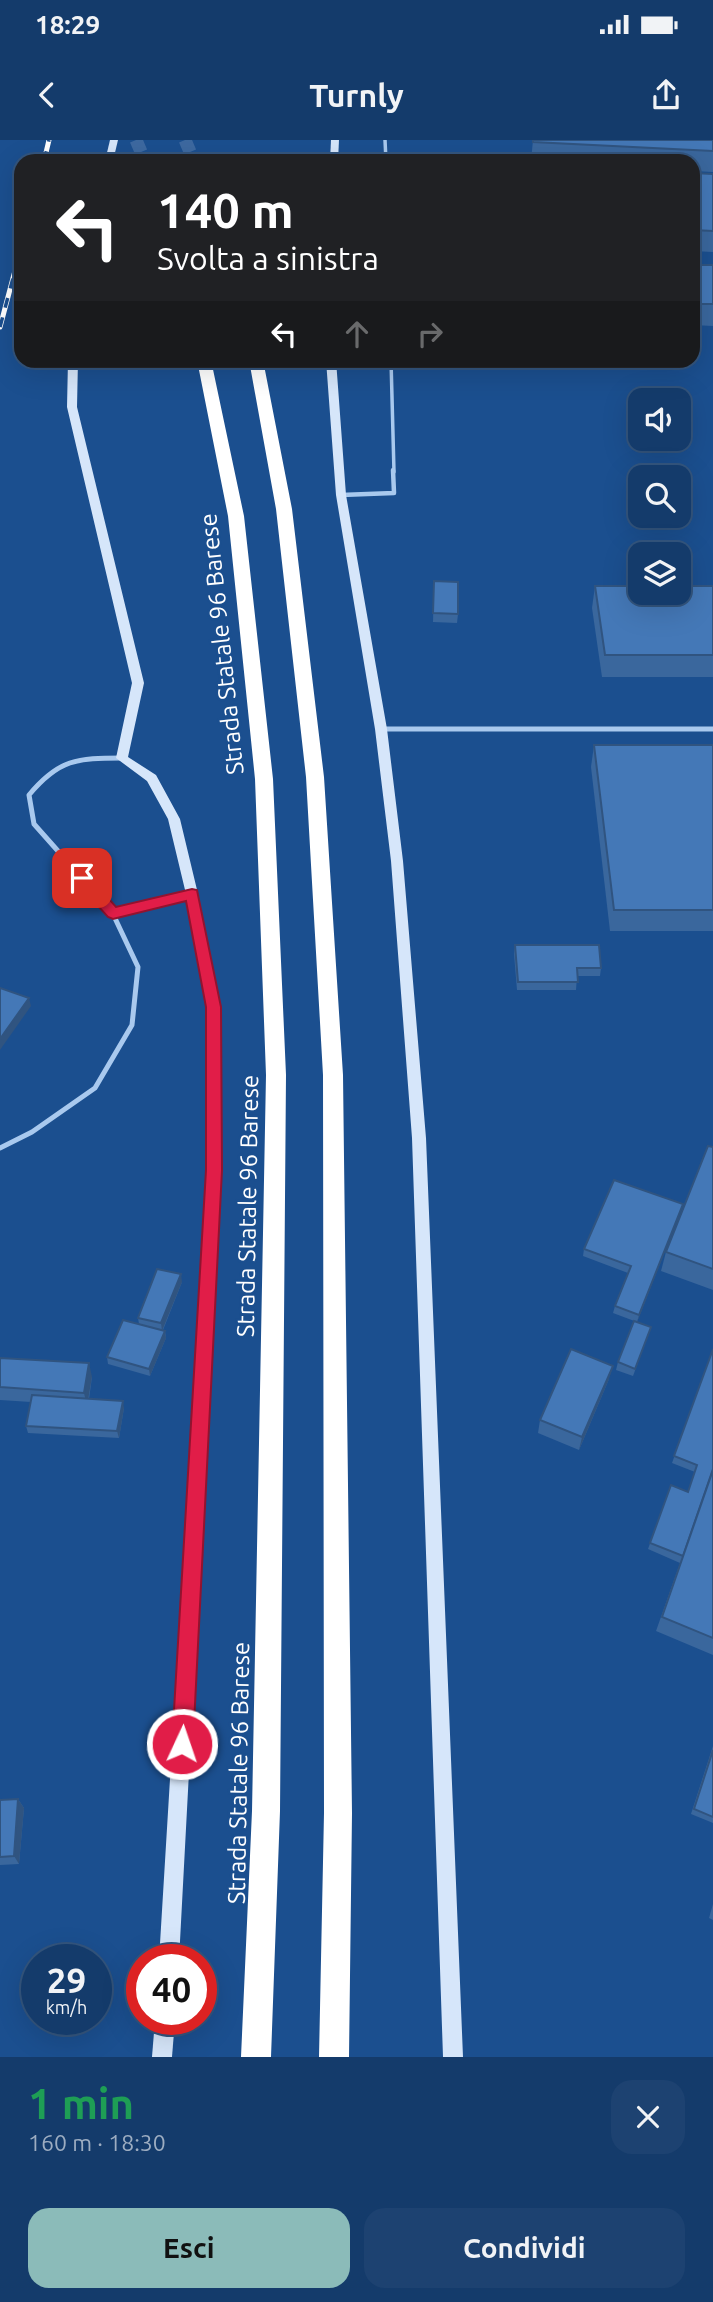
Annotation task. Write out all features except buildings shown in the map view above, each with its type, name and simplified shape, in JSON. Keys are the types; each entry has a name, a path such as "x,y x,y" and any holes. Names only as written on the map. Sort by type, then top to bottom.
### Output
{"highway":[{"name":"Strada Statale 96 Barese","path":"206,368 236,516 264,779 276,1075 266,1811 256,2057"},
{"path":"258,368 284,509 315,777 332,1075 338,1813 334,2057"}],"street":[{"path":"74,368 72,407 138,682 122,758"},
{"path":"332,368 341,495 381,729 397,861 419,1138 453,2057"},
{"path":"381,729 713,729"},
{"path":"170,1944 214,1170 214,1007 192,894 174,820 152,778 122,758 81,758 49,770 29,795 34,824 113,914 192,894"},
{"path":"162,2057 164,2035"}],"lane":[{"path":"341,495 394,493 391,368"},
{"path":"0,1148 32,1132 95,1088 132,1025 138,967 113,914"}],"tunnel":[{"path":"136,140 142,154"},
{"path":"185,140 191,154"}],"railway":[{"path":"46,154 49,140"},
{"path":"0,327 14,274"}],"route":[{"path":"82,878 113,914 192,894 214,1007 214,1170 182,1744"}]}
